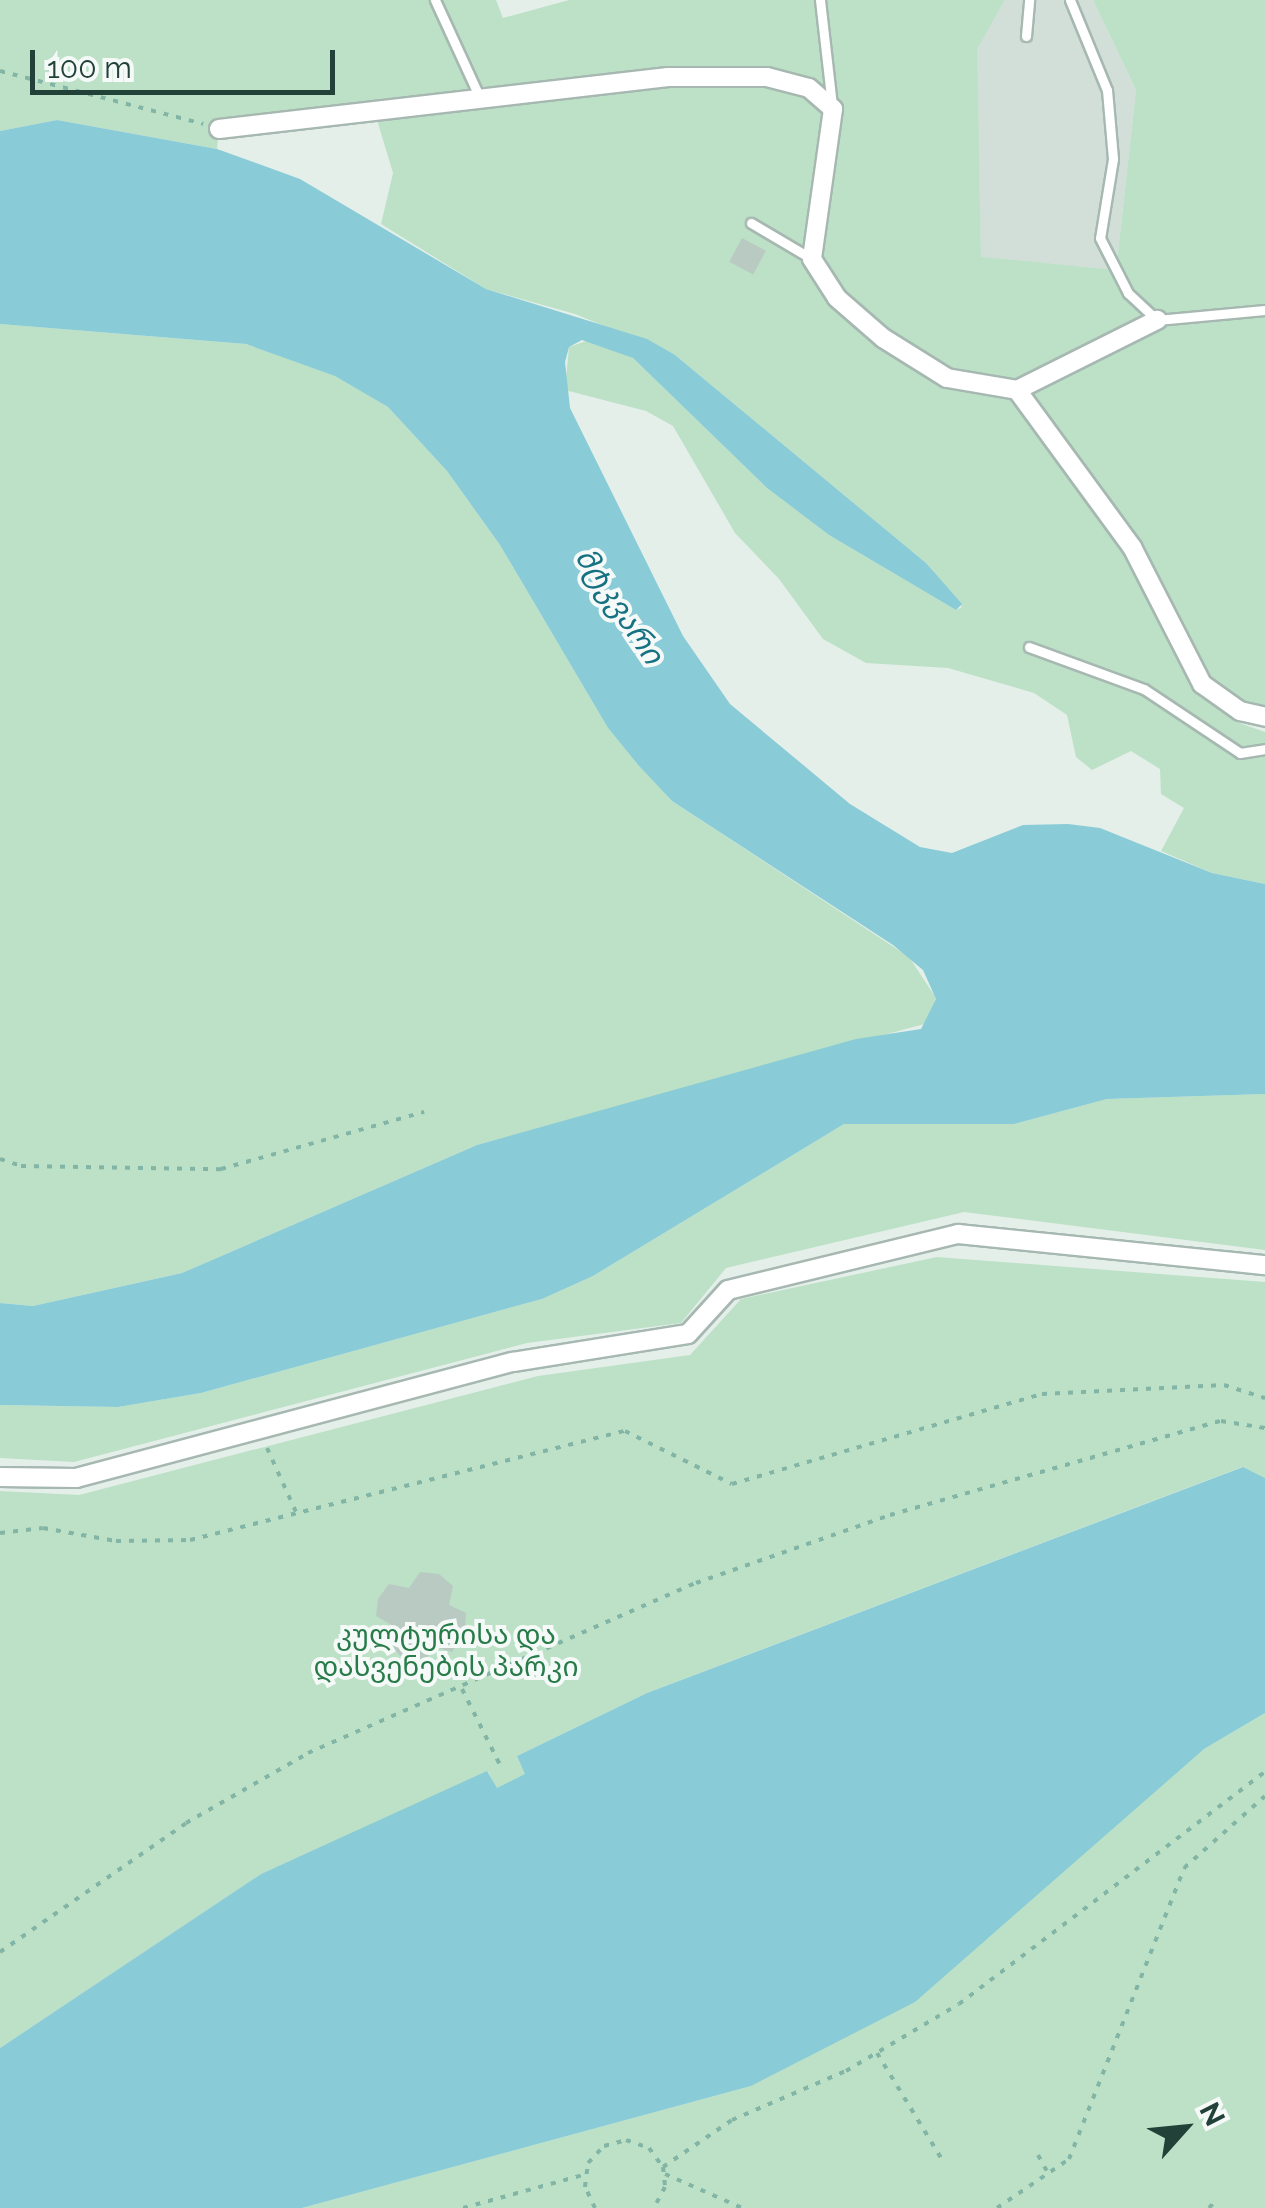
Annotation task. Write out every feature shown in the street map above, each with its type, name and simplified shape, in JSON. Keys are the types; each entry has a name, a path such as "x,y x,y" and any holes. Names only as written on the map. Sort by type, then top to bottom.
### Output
{"street":[{"path":"219,129 668,76 767,77 809,88 832,109 812,258 836,298 883,338 947,378 1017,390 1157,320"},
{"path":"1017,390 1132,547 1202,684 1240,711 1265,717"},
{"path":"0,1477 76,1478 513,1362 688,1334 728,1290 958,1234 1265,1265"}],"lane":[{"path":"435,0 478,96"},
{"path":"820,0 832,109"},
{"path":"1026,36 1030,0"},
{"path":"1070,0 1107,90 1113,159 1100,238 1128,294 1157,320 1265,310"},
{"path":"751,224 812,258"},
{"path":"1029,647 1144,689 1240,753 1264,751"}],"path":[{"path":"0,71 103,93 219,129"},
{"path":"0,1159 21,1166 220,1170 424,1112"},
{"path":"0,1533 43,1528 116,1541 190,1540 625,1431 732,1484 1042,1394 1224,1384 1265,1398"},
{"path":"0,1952 186,1823 292,1762 696,1583 836,1532 1221,1421 1265,1428"},
{"path":"259,1430 296,1512"},
{"path":"462,1689 500,1765"},
{"path":"663,2167 732,2120 878,2053 959,2004 1265,1772"},
{"path":"996,2208 1068,2158 1184,1868 1265,1796"},
{"path":"878,2053 944,2162"},
{"path":"595,2208 584,2174 594,2153 614,2141 649,2148 663,2167 665,2174 654,2208"},
{"path":"1038,2155 1048,2173"},
{"path":"463,2208 584,2174"},
{"path":"665,2174 742,2208"},
{"path":"1209,2208 1216,2200"}],"shaded area":[{"path":"1005,0 1093,0 1136,90 1116,270 981,258 976,49"}],"green space":[{"path":"0,0 496,0 503,18 569,0 1005,0 977,49 981,257 1116,270 1136,90 1093,0 1265,0 1265,710 1248,706 1205,675 1198,689 1234,721 1265,732 1265,884 1212,873 1161,851 1184,808 1161,794 1160,769 1131,751 1092,770 1076,757 1067,715 1034,693 948,668 866,663 823,639 779,579 735,533 673,426 646,411 565,390 569,347 592,339 633,358 767,488 829,535 956,610 962,607 926,563 675,355 575,314 486,289 381,224 393,173 374,110 219,129 217,149 57,120 0,131"},
{"path":"0,324 246,344 336,376 388,407 447,471 500,545 608,728 639,766 672,801 909,957 936,998 928,1023 477,1145 182,1273 33,1306 0,1303"},
{"path":"1265,1094 1265,1250 964,1212 726,1268 681,1323 527,1343 74,1462 0,1458 0,1405 118,1407 201,1393 542,1299 593,1276 844,1124 1014,1124 1107,1099"},
{"name":"კულტურისა და დასვენების პარკი","path":"937,1257 1265,1282 1265,1478 1242,1467 647,1693 517,1756 526,1774 497,1789 488,1772 261,1874 0,2048 0,1491 79,1495 538,1376 690,1355 741,1299"},
{"path":"1265,1713 1265,2208 302,2208 751,2086 1204,1749"}],"water":[{"name":"მტკვარი","path":"57,120 217,149 300,179 486,289 647,339 675,355 926,563 962,604 956,610 829,535 767,488 633,358 582,340 569,347 565,362 570,408 683,636 730,704 850,804 920,847 952,853 1023,825 1068,824 1100,828 1212,873 1265,884 1265,1094 1107,1099 1014,1124 844,1124 593,1276 542,1299 201,1393 118,1407 0,1405 0,1303 33,1306 182,1273 477,1145 856,1039 921,1029 936,999 923,970 893,945 672,801 639,766 608,728 500,545 447,471 388,407 335,376 246,344 0,324 0,131"},
{"path":"1243,1467 1265,1478 1265,1713 1204,1749 915,2002 751,2086 302,2208 0,2208 0,2048 261,1874 487,1771 497,1788 525,1774 517,1756 647,1693"}],"building":[{"path":"742,238 766,251 753,275 729,262"},
{"path":"420,1572 439,1574 453,1586 449,1605 466,1613 465,1633 452,1652 435,1647 423,1663 402,1658 387,1640 393,1626 376,1616 378,1599 389,1584 409,1588"}]}
